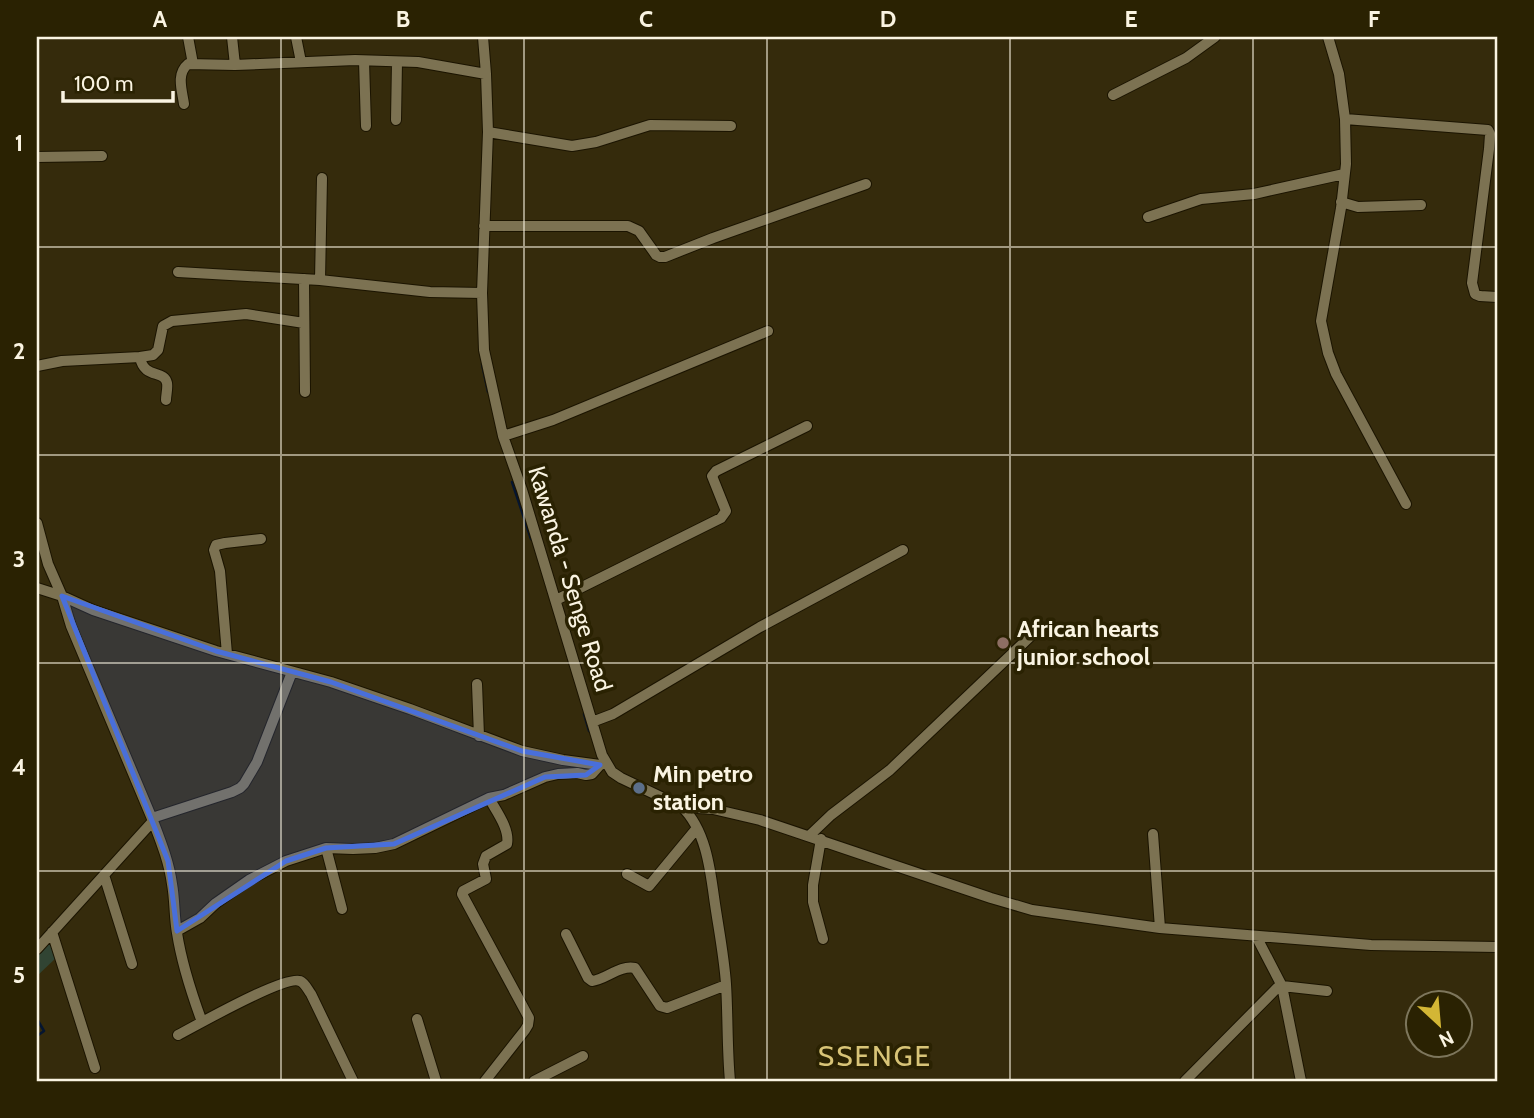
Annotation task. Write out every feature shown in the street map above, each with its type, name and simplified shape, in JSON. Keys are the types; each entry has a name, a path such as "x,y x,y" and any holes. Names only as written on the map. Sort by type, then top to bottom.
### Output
{"street":[{"path":"188,37 192,64"},
{"path":"232,37 235,65"},
{"path":"296,37 301,62"},
{"name":"Kawanda - Senge Road","path":"484,37 488,132 482,293 484,350 503,436 556,600 603,764"},
{"path":"1113,96 1186,58 1215,37"},
{"path":"1328,37 1339,74 1345,119 1346,164 1321,321 1336,374 1406,503"},
{"path":"364,61 366,126"},
{"path":"396,120 397,62"},
{"path":"184,104 181,71 186,65 192,64 418,62 486,74"},
{"path":"1345,119 1488,130 1489,149 1472,283 1475,294 1497,297"},
{"path":"488,132 572,146 596,142 650,125 731,125"},
{"path":"37,157 102,156"},
{"path":"1148,217 1201,199 1254,194 1344,174"},
{"path":"320,280 322,178"},
{"path":"484,226 628,226 639,230 656,255 666,257 866,184"},
{"path":"1341,202 1358,207 1421,205"},
{"path":"178,272 320,280 430,292 482,293"},
{"path":"304,279 304,392"},
{"path":"37,366 62,361 140,357 156,353 163,326 173,321 246,314 304,323"},
{"path":"503,436 553,420 768,331"},
{"path":"140,357 144,369 167,382 166,400"},
{"path":"556,600 721,518 726,511 712,476 716,471 807,426"},
{"path":"37,523 48,564 71,626 168,861 187,982 202,1022"},
{"path":"227,653 220,571 214,550 216,545 261,539"},
{"path":"592,722 613,714 760,628 903,551"},
{"path":"37,587 93,610 411,709 522,751 564,760 603,764 621,778 682,807 697,828 709,863 726,985 730,1081"},
{"path":"809,836 890,770 1036,631"},
{"path":"37,949 152,820 240,788 257,762 292,672"},
{"path":"477,684 479,736"},
{"path":"177,931 200,918 249,880 286,861 326,848 375,848 394,844 489,798 504,795 545,777 592,774 603,764"},
{"path":"485,1081 496,1077 528,1025 529,1018 461,894 486,879 483,864 486,856 507,844 507,832 489,798"},
{"path":"682,807 713,809 760,820 1032,910 1160,928 1256,936 1371,945 1497,947"},
{"path":"627,874 649,886 697,828"},
{"path":"1153,834 1160,928"},
{"path":"821,839 813,885 813,902 823,939"},
{"path":"326,848 342,909"},
{"path":"104,875 132,964"},
{"path":"52,932 95,1068"},
{"path":"566,934 588,978 592,981 599,980 623,968 635,968 660,1006 667,1007 726,985"},
{"path":"1256,936 1282,986 1301,1081"},
{"path":"178,1035 267,990 291,981 299,981 304,983 311,994 353,1081"},
{"path":"1185,1081 1282,986 1327,991"},
{"path":"417,1019 436,1081"},
{"path":"534,1081 583,1056"}],"highlighted area":[{"path":"62,596 216,651 331,682 522,751 600,765 586,775 545,777 394,844 326,848 286,861 177,931 168,861"}],"green space":[{"path":"51,936 57,957 37,976 37,951"}],"waterway":[{"path":"482,364 488,392"},
{"path":"512,482 531,539"},
{"path":"584,714 589,731"},
{"path":"37,1019 44,1031 37,1036"}],"place":[{"name":"African hearts junior school","path":"1003,643"},
{"name":"Min petro station","path":"639,788"}],"district":[{"name":"SSENGE","path":"875,1056"}]}
